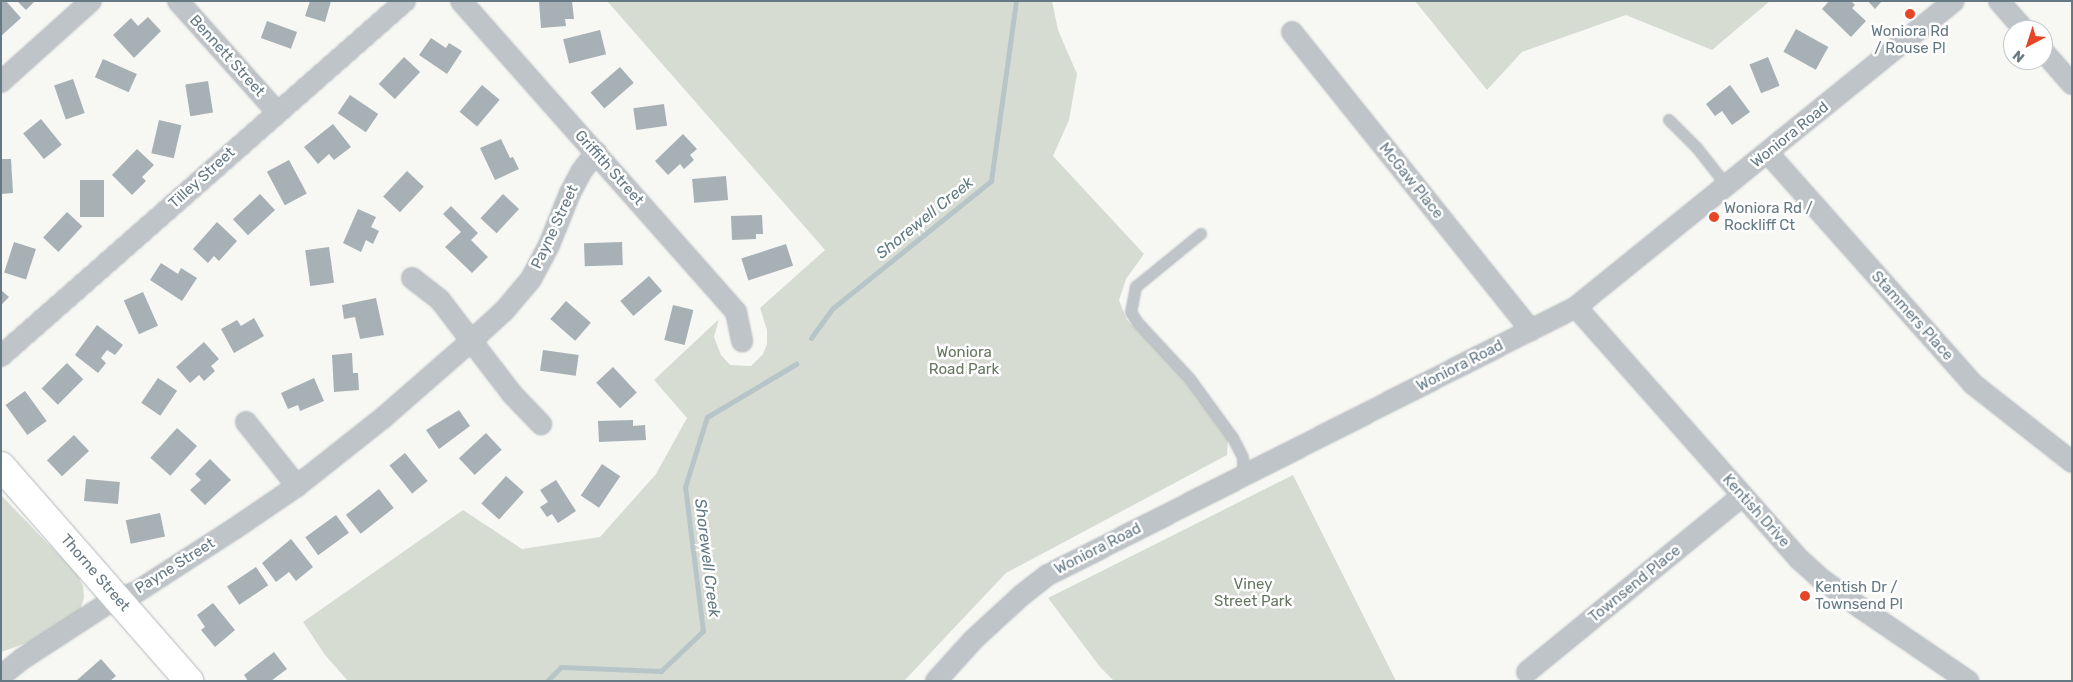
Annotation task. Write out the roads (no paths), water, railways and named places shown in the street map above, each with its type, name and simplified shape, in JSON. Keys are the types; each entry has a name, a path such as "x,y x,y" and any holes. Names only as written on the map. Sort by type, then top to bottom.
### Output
{"street":[{"path":"1,82 91,1"},
{"name":"Bennett Street","path":"178,1 277,112"},
{"name":"Tilley Street","path":"1,356 404,1"},
{"name":"Griffith Street","path":"461,1 736,312 742,341"},
{"name":"Woniora Road","path":"936,681 973,640 1048,574 1576,307 1954,1"},
{"path":"1999,1 2015,20"},
{"name":"McGaw Place","path":"1292,32 1531,330"},
{"path":"2053,62 2072,84"},
{"name":"Payne Street","path":"1,676 30,654 105,605 138,591 297,486 384,417 470,342 504,311 531,279 549,245 570,193 581,172 596,152"},
{"name":"Stammers Place","path":"1768,153 1973,384 2072,462"},
{"path":"412,278 440,300 470,342 512,394 541,424"},
{"name":"Kentish Drive","path":"1576,307 1799,559 1820,578 1968,681"},
{"path":"246,422 297,486"},
{"name":"Thorne Street","path":"1,466 189,681"},
{"name":"Townsend Place","path":"1528,672 1742,496"}],"lane":[{"path":"1669,120 1697,148 1727,186"},
{"path":"1201,234 1136,287 1131,312 1143,330 1190,378 1233,438 1243,458 1243,475"}],"waterway":[{"name":"Shorewell Creek","path":"811,338 833,308 991,181 1016,1"},
{"name":"Shorewell Creek","path":"547,681 561,667 661,671 703,631 685,487 707,417 796,364"}],"place":[{"name":"Woniora Rd / Rouse Pl","path":"1910,14"},
{"name":"Woniora Rd / Rockliff Ct","path":"1714,217"},
{"name":"Kentish Dr / Townsend Pl","path":"1805,596"}],"park label":[{"name":"Woniora Road Park","path":"964,360"},
{"name":"Viney Street Park","path":"1253,592"}]}
